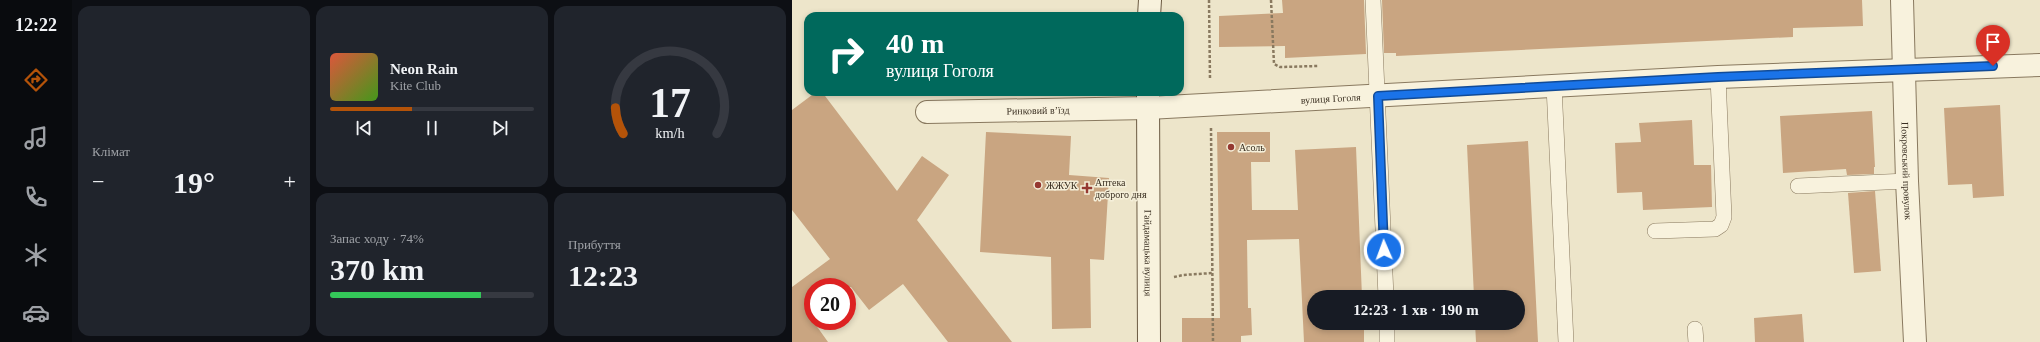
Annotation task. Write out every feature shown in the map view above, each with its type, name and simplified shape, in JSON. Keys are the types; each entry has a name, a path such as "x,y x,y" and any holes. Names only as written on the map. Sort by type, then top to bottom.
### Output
{"street":[{"path":"1149,12 1150,0"},
{"name":"Покровський провулок","path":"1902,0 1907,181 1915,342"},
{"name":"вулиця Гоголя","path":"1148,100 1378,96 1718,77 2040,65"},
{"name":"Ринковий в’їзд","path":"927,112 1148,100"},
{"name":"Гайдамацька вулиця","path":"1148,100 1150,342"}],"lane":[{"path":"1373,0 1386,290"},
{"path":"1655,231 1715,229 1721,225 1724,217 1718,77"},
{"path":"1554,86 1566,342"},
{"path":"1798,186 1907,181"},
{"path":"1387,330 1387,342"}],"path":[{"path":"1209,0 1210,84"},
{"path":"1271,0 1274,64 1280,67 1318,66"},
{"path":"1211,123 1214,342"},
{"path":"1172,280 1175,276 1213,273"}],"building":[{"path":"1282,0 1364,0 1366,54 1285,58 1285,46 1219,47 1219,16 1283,13"},
{"path":"1382,0 1862,0 1863,26 1793,28 1793,37 1396,56 1396,53 1384,53"},
{"path":"811,96 825,96 897,191 922,156 949,175 917,220 1012,342 948,342 903,284 869,310 856,293 856,278 804,278 830,259 792,210 792,110"},
{"path":"2000,105 2004,196 1973,198 1972,184 1948,185 1944,108"},
{"path":"1872,111 1875,167 1874,174 1847,175 1846,169 1783,173 1780,116"},
{"path":"1692,120 1694,165 1711,165 1712,207 1643,210 1642,192 1617,193 1615,143 1641,142 1639,123"},
{"path":"986,132 1071,136 1069,175 1109,178 1104,260 1090,259 1091,328 1052,329 1051,257 980,252"},
{"path":"1217,132 1270,132 1270,162 1251,162 1252,210 1298,210 1295,150 1356,147 1362,290 1307,290 1307,330 1364,330 1364,342 1304,342 1299,239 1247,240 1248,308 1251,308 1252,335 1241,336 1241,342 1182,342 1182,318 1220,318"},
{"path":"1528,141 1538,342 1476,342 1475,330 1525,330 1525,290 1474,290 1467,145"},
{"path":"1875,191 1881,271 1854,273 1848,193"},
{"path":"804,278 804,330 819,330 828,342 792,342 792,287"},
{"path":"1802,314 1804,342 1755,342 1754,318"}],"place":[{"name":"Асоль","path":"1231,147"},
{"name":"ЖЖУК","path":"1038,185"},
{"name":"Аптека доброго дня","path":"1087,188"}],"route":[{"path":"1384,250 1378,96 1718,77 1993,66"}]}
